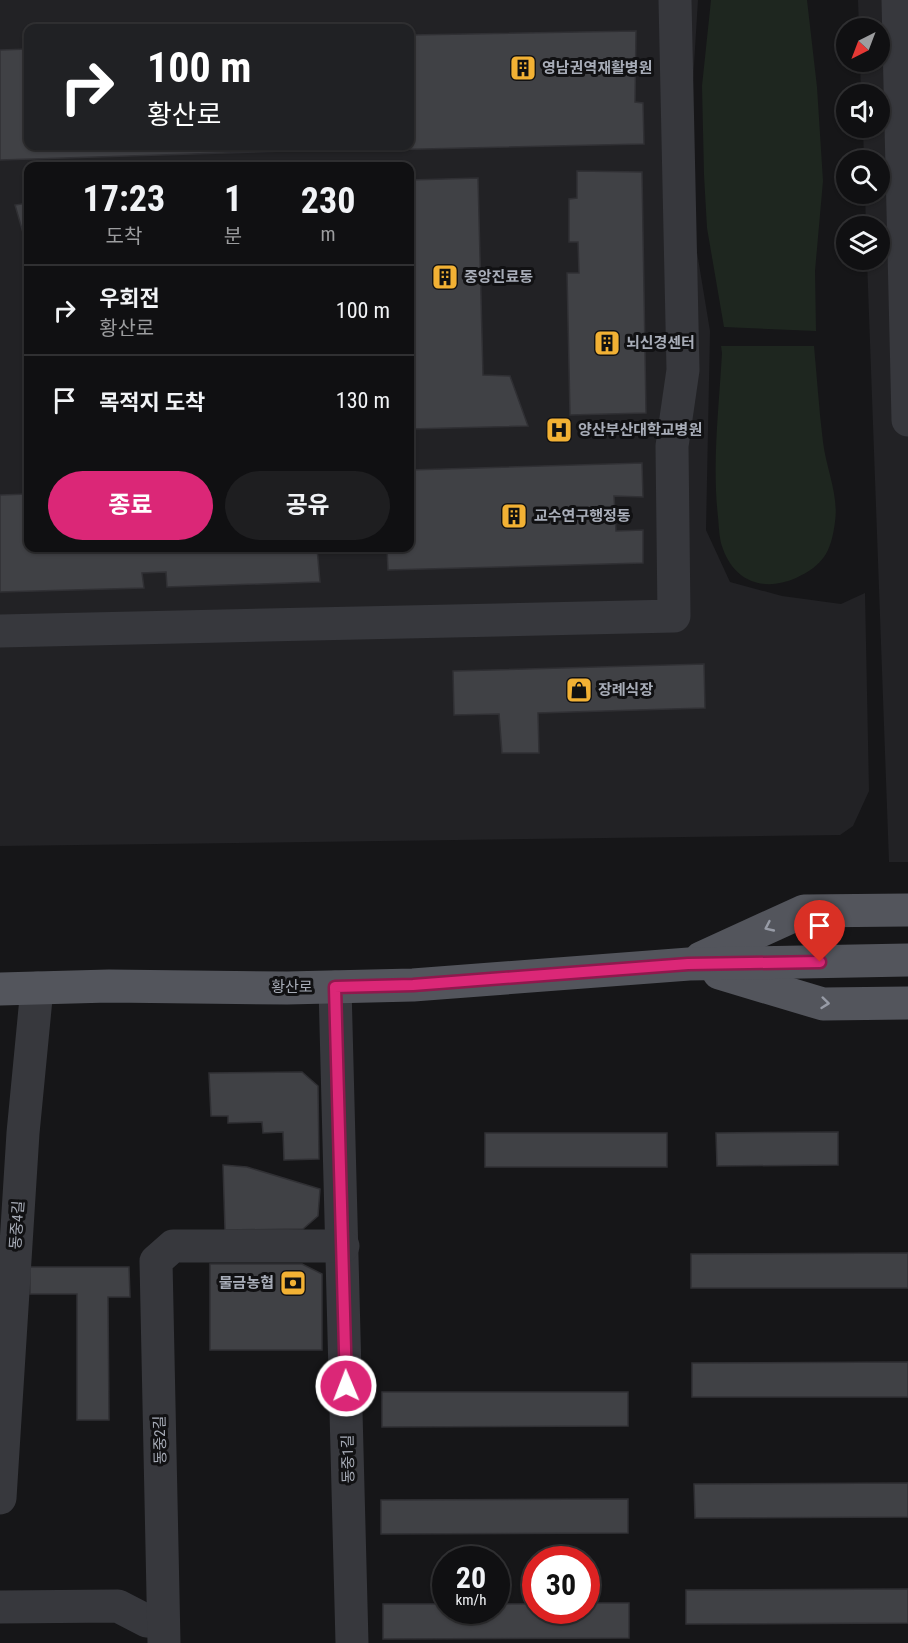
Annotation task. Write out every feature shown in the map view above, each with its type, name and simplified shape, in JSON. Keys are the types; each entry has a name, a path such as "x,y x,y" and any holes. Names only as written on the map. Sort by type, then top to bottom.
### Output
{"main road":[{"path":"688,964 804,911 908,910"},
{"name":"황산로","path":"0,989 109,986 413,985 688,964 908,960"},
{"path":"688,964 823,1004 908,1003"}],"street":[{"path":"0,632 674,616 672,446 683,369 675,0"},
{"path":"898,0 908,420"},
{"name":"동중1길","path":"335,987 352,1643"},
{"name":"동중4길","path":"0,1498 22,1133 37,988"},
{"name":"동중2길","path":"163,1633 156,1261 173,1246 343,1246"},
{"path":"0,1608 118,1606 147,1621 163,1633"}],"shaded area":[{"name":"양산부산대학교병원","path":"0,0 698,0 690,130 696,246 710,331 706,530 730,582 782,596 841,604 865,593 869,791 853,826 840,835 0,846"},
{"path":"711,0 807,0 817,87 823,181 815,271 816,331 724,327 707,228 704,175 702,86"},
{"path":"858,0 908,0 908,862 889,862 867,270 890,270 890,216 866,216 865,204 890,204 890,150 864,150 863,138 890,138 890,84 861,84 860,72 890,72 890,18 859,18"},
{"path":"721,346 814,346 823,442 834,492 835,522 828,550 819,563 796,578 784,582 762,584 743,576 728,560 722,545 716,497"}],"building":[{"name":"영남권역재활병원","path":"636,31 635,102 643,103 644,144 414,149 414,35"},
{"path":"24,49 24,150 317,150 0,160 0,50"},
{"name":"뇌신경센터","path":"577,171 642,172 646,413 570,415 567,273 579,273 578,242 569,242 569,199 577,198"},
{"name":"중앙진료동","path":"478,178 483,375 510,376 528,426 414,429 414,180"},
{"path":"24,204 24,236 15,205"},
{"name":"교수연구행정동","path":"642,463 643,497 614,496 616,531 643,530 643,563 388,570 387,552 414,552 414,470"},
{"path":"24,494 24,552 317,552 320,582 167,587 166,572 142,573 144,588 0,592 0,495"},
{"name":"장례식장","path":"704,664 705,708 538,713 539,753 502,753 499,714 454,715 453,671"},
{"path":"302,1072 318,1086 319,1159 284,1160 283,1132 263,1133 262,1122 228,1123 228,1116 211,1116 209,1073"},
{"path":"838,1132 838,1165 717,1166 716,1133"},
{"path":"485,1133 667,1133 667,1167 485,1167"},
{"path":"223,1165 247,1167 320,1189 318,1216 303,1229 225,1230"},
{"path":"908,1253 908,1288 691,1288 691,1254"},
{"path":"210,1264 302,1264 322,1274 322,1350 210,1350"},
{"path":"30,1267 129,1267 130,1297 108,1297 109,1420 77,1420 77,1294 30,1294"},
{"path":"908,1362 908,1397 692,1397 692,1363"},
{"path":"382,1392 628,1392 628,1426 382,1427"},
{"path":"908,1483 908,1517 695,1518 694,1484"},
{"path":"628,1499 628,1533 381,1534 381,1500"},
{"path":"908,1589 908,1623 686,1624 686,1590"},
{"path":"600,1603 629,1603 629,1638 383,1639 383,1604 432,1604 432,1624 510,1624 510,1604 522,1604 522,1624 600,1624"}],"place":[{"name":"영남권역재활병원","path":"523,68"},
{"name":"중앙진료동","path":"445,277"},
{"name":"뇌신경센터","path":"607,343"},
{"name":"양산부산대학교병원","path":"559,430"},
{"name":"교수연구행정동","path":"514,516"},
{"name":"장례식장","path":"579,690"},
{"name":"물금농협","path":"293,1283"}],"route":[{"path":"346,1386 335,987 413,985 688,964 820,962"}]}
